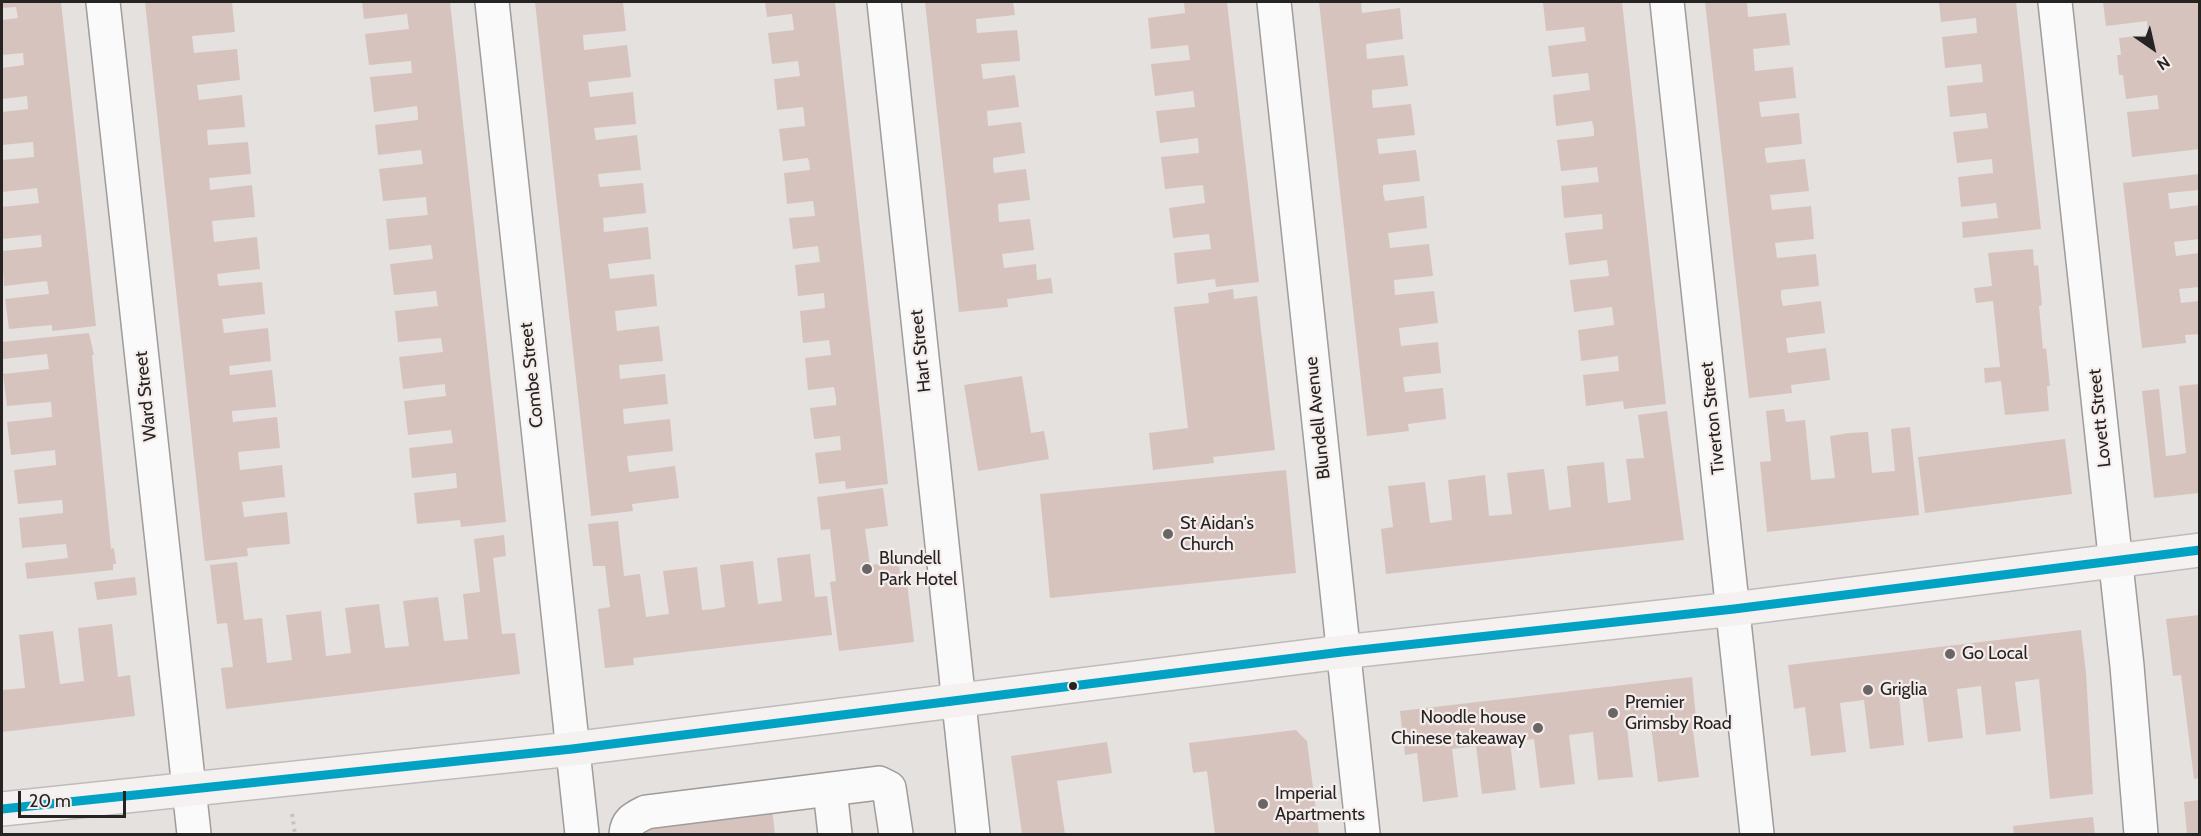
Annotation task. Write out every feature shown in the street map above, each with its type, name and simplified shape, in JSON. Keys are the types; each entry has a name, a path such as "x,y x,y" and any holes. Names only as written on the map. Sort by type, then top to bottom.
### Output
{"main road":[{"path":"2,809 572,750 1342,652 1734,609 2199,550"}],"street":[{"name":"Ward Street","path":"103,2 194,834"},
{"name":"Combe Street","path":"492,2 582,834"},
{"name":"Hart Street","path":"884,2 973,834"},
{"name":"Blundell Avenue","path":"1275,2 1363,834"},
{"name":"Tiverton Street","path":"1667,2 1757,834"},
{"name":"Lovett Street","path":"2055,2 2142,834"},
{"path":"626,834 627,825 632,819 646,812 879,783 889,789 896,834"},
{"path":"830,790 835,834"}],"building":[{"path":"2,2 61,2 96,326 52,331 52,325 9,329 5,299 49,294 47,281 4,286 2,251 42,247 41,235 2,239 2,207 39,203 37,188 2,192 2,160 34,157 33,142 2,145 2,112 28,109 27,96 2,99 2,68 24,65 23,53 2,55 2,20 18,18 16,7 2,8"},
{"path":"145,2 232,2 235,32 192,36 194,53 237,49 240,80 197,85 199,100 242,95 245,127 207,130 208,145 248,142 251,174 209,178 210,190 252,185 255,217 212,221 214,242 257,237 260,269 217,274 219,286 262,282 265,314 222,319 224,333 268,328 271,361 229,366 230,375 272,370 276,407 232,411 232,413 233,422 277,417 280,448 238,452 240,470 282,465 285,497 242,502 244,517 287,512 290,544 247,548 248,556 205,561"},
{"path":"362,2 450,2 506,522 461,527 460,520 417,524 414,493 457,488 456,473 412,478 409,448 453,443 451,430 408,435 404,401 446,396 445,384 403,389 399,357 443,352 441,338 398,342 395,311 438,306 436,291 394,295 390,264 433,259 431,245 389,250 386,219 428,215 426,197 383,201 379,169 423,164 421,150 378,155 375,125 418,120 418,114 417,106 374,112 370,77 412,73 411,61 369,65 365,34 409,29 407,14 364,19"},
{"path":"535,2 623,2 626,31 583,35 584,50 627,45 631,77 588,82 590,97 633,92 636,124 594,128 596,140 637,135 641,170 598,174 600,187 643,183 646,213 603,218 604,232 648,227 651,259 608,264 610,279 654,274 657,306 615,311 617,331 659,326 663,361 619,365 620,379 665,374 668,404 623,409 624,424 670,419 673,451 627,456 629,472 675,466 679,498 632,504 633,511 591,516"},
{"path":"765,2 835,2 888,484 846,489 845,481 819,484 815,453 841,450 840,436 814,439 810,408 836,405 836,398 834,387 808,390 805,358 831,355 829,340 803,343 800,311 825,308 824,293 798,296 795,265 820,262 818,246 793,249 789,218 815,216 813,201 787,204 784,173 810,170 808,158 783,161 779,129 805,126 804,114 803,107 777,110 774,79 800,76 798,61 772,64 768,33 794,30 792,14 767,17"},
{"path":"925,2 1013,2 1015,15 976,19 977,33 1017,30 1019,46 1020,61 981,64 983,79 1015,75 1019,107 987,111 988,126 1021,122 1025,153 993,158 993,165 994,173 1026,169 1030,200 998,204 999,222 1030,219 1034,250 1002,254 1004,268 1036,264 1037,280 1051,278 1053,293 1007,299 1008,307 959,312"},
{"path":"1184,2 1227,2 1259,282 1216,287 1215,279 1177,284 1174,253 1211,249 1209,234 1173,238 1169,208 1205,203 1203,185 1165,189 1161,157 1199,153 1198,138 1160,143 1156,111 1195,107 1193,91 1155,96 1151,64 1190,60 1188,45 1151,49 1148,18 1185,13"},
{"path":"1319,2 1361,2 1362,13 1400,8 1403,39 1366,44 1367,59 1404,55 1408,86 1372,90 1372,100 1373,108 1411,104 1415,135 1377,139 1379,154 1416,150 1420,181 1383,185 1383,193 1385,201 1424,196 1427,228 1388,233 1390,248 1429,244 1433,276 1394,280 1395,295 1434,291 1438,323 1399,328 1401,346 1438,342 1441,373 1403,377 1405,392 1443,388 1446,419 1408,424 1409,431 1367,436"},
{"path":"1543,2 1622,2 1666,404 1624,409 1623,401 1586,406 1583,375 1619,371 1618,356 1581,361 1578,330 1614,325 1612,307 1574,312 1570,280 1609,276 1607,260 1569,265 1565,233 1603,229 1602,214 1564,218 1561,186 1599,182 1597,167 1561,171 1557,140 1594,136 1594,129 1592,121 1556,126 1553,95 1590,90 1588,73 1552,77 1548,46 1586,41 1584,27 1546,31"},
{"path":"1705,2 1747,2 1748,17 1786,13 1790,45 1753,49 1755,71 1793,67 1796,98 1759,102 1761,117 1799,113 1802,144 1765,148 1765,155 1767,163 1805,159 1809,191 1770,195 1772,210 1811,206 1814,239 1775,243 1777,258 1816,254 1819,286 1781,290 1781,298 1783,306 1821,301 1825,333 1786,338 1788,353 1826,348 1830,380 1791,385 1792,393 1749,398"},
{"path":"1939,2 2016,2 2041,229 1963,238 1962,222 1998,218 1996,203 1961,207 1958,177 1993,173 1992,159 1957,163 1953,132 1988,128 1986,113 1950,117 1947,86 1983,82 1982,72 1981,64 1945,68 1942,37 1977,33 1976,18 1941,22"},
{"path":"2103,2 2199,2 2199,149 2132,157 2127,112 2159,109 2157,95 2126,99 2123,75 2119,75 2117,55 2121,55 2119,38 2148,35 2147,21 2106,26"},
{"path":"2199,174 2199,190 2168,193 2170,209 2199,205 2199,239 2174,242 2176,256 2199,253 2199,287 2179,289 2181,303 2199,301 2199,334 2185,335 2186,343 2142,348 2123,183"},
{"path":"2033,249 2034,266 2038,265 2043,349 2046,348 2050,386 2047,386 2049,411 2005,415 2001,381 1985,383 1984,368 2000,367 1993,301 1976,303 1974,288 1992,286 1988,253"},
{"path":"1233,289 1234,299 1257,296 1275,450 1213,457 1214,463 1153,470 1149,433 1188,428 1174,307 1209,303 1208,293"},
{"path":"89,333 94,355 92,355 111,549 114,548 116,564 113,564 113,570 27,579 25,563 68,558 66,544 22,548 19,518 63,513 63,507 62,500 18,504 14,470 56,465 55,450 11,455 7,422 52,417 51,402 7,406 3,374 49,369 47,354 3,359 2,342"},
{"path":"1022,376 1031,433 1044,431 1049,459 978,471 964,385"},
{"path":"2199,384 2199,493 2154,498 2142,391 2159,389 2166,456 2176,455 2186,453 2179,386"},
{"path":"1784,409 1786,422 1805,420 1811,480 1835,478 1830,436 1849,433 1868,432 1872,473 1895,471 1891,429 1910,427 1919,515 1767,532 1760,462 1771,461 1766,411"},
{"path":"1667,411 1684,540 1386,574 1381,529 1393,527 1388,486 1425,482 1430,523 1452,520 1448,480 1485,475 1489,516 1512,514 1507,473 1544,469 1549,510 1571,507 1567,466 1604,462 1608,503 1631,500 1626,459 1644,458 1638,415"},
{"path":"2065,439 2072,494 1925,513 1918,457"},
{"name":"St Aidan's Church","path":"1286,470 1296,573 1050,598 1040,494"},
{"name":"Blundell Park Hotel","path":"883,488 888,526 865,529 870,565 899,562 900,574 906,574 914,642 839,651 830,582 836,581 830,529 821,530 817,497"},
{"path":"618,521 624,576 640,574 646,617 669,614 663,571 697,567 702,610 714,609 725,607 720,565 753,561 758,604 782,601 777,558 810,554 815,597 827,596 832,635 633,658 634,665 605,668 598,609 610,607 605,566 593,566 588,524"},
{"path":"504,535 506,556 493,558 502,634 515,633 520,674 226,709 221,668 233,667 227,623 217,624 210,565 237,562 244,620 262,618 267,663 292,660 286,615 321,611 326,656 351,653 345,608 379,604 385,648 409,646 403,601 438,597 444,641 468,639 463,594 480,592 474,539"},
{"path":"135,577 137,595 97,600 94,582"},
{"path":"2199,615 2199,778 2194,779 2181,675 2173,676 2166,619"},
{"path":"112,624 118,677 130,675 135,716 2,732 2,690 25,688 19,635 53,631 60,684 84,681 78,628"},
{"path":"2081,630 2086,673 2093,794 2050,799 2039,679 2015,682 2021,731 1986,735 1981,686 1957,689 1963,738 1928,742 1922,693 1899,696 1904,745 1870,749 1864,700 1840,703 1846,752 1811,756 1805,707 1794,709 1788,665"},
{"path":"1692,677 1697,729 1693,730 1699,777 1658,782 1651,725 1627,728 1633,777 1598,780 1593,732 1569,735 1575,784 1540,788 1534,739 1510,742 1516,790 1482,794 1476,746 1452,749 1458,797 1423,802 1417,753 1405,755 1400,711"},
{"name":"Imperial Apartments","path":"1296,730 1307,741 1319,834 1215,834 1207,771 1193,773 1189,743"},
{"path":"1107,742 1112,773 1057,781 1065,834 1022,834 1011,756"},
{"path":"2199,800 2199,834 2187,834 2184,802"},
{"path":"772,809 775,834 645,834 644,825"},
{"path":"2093,817 2095,834 2014,834 2013,826"}],"transit line":[{"path":"2,809 572,749 1342,652 1734,609 2200,550"}],"place":[{"name":"St Aidan's Church","path":"1168,534"},
{"name":"Blundell Park Hotel","path":"867,569"},
{"name":"Go Local","path":"1950,654"},
{"name":"Griglia","path":"1868,690"},
{"name":"Premier Grimsby Road","path":"1613,713"},
{"name":"Noodle house Chinese takeaway","path":"1538,728"},
{"name":"Imperial Apartments","path":"1263,804"}]}
